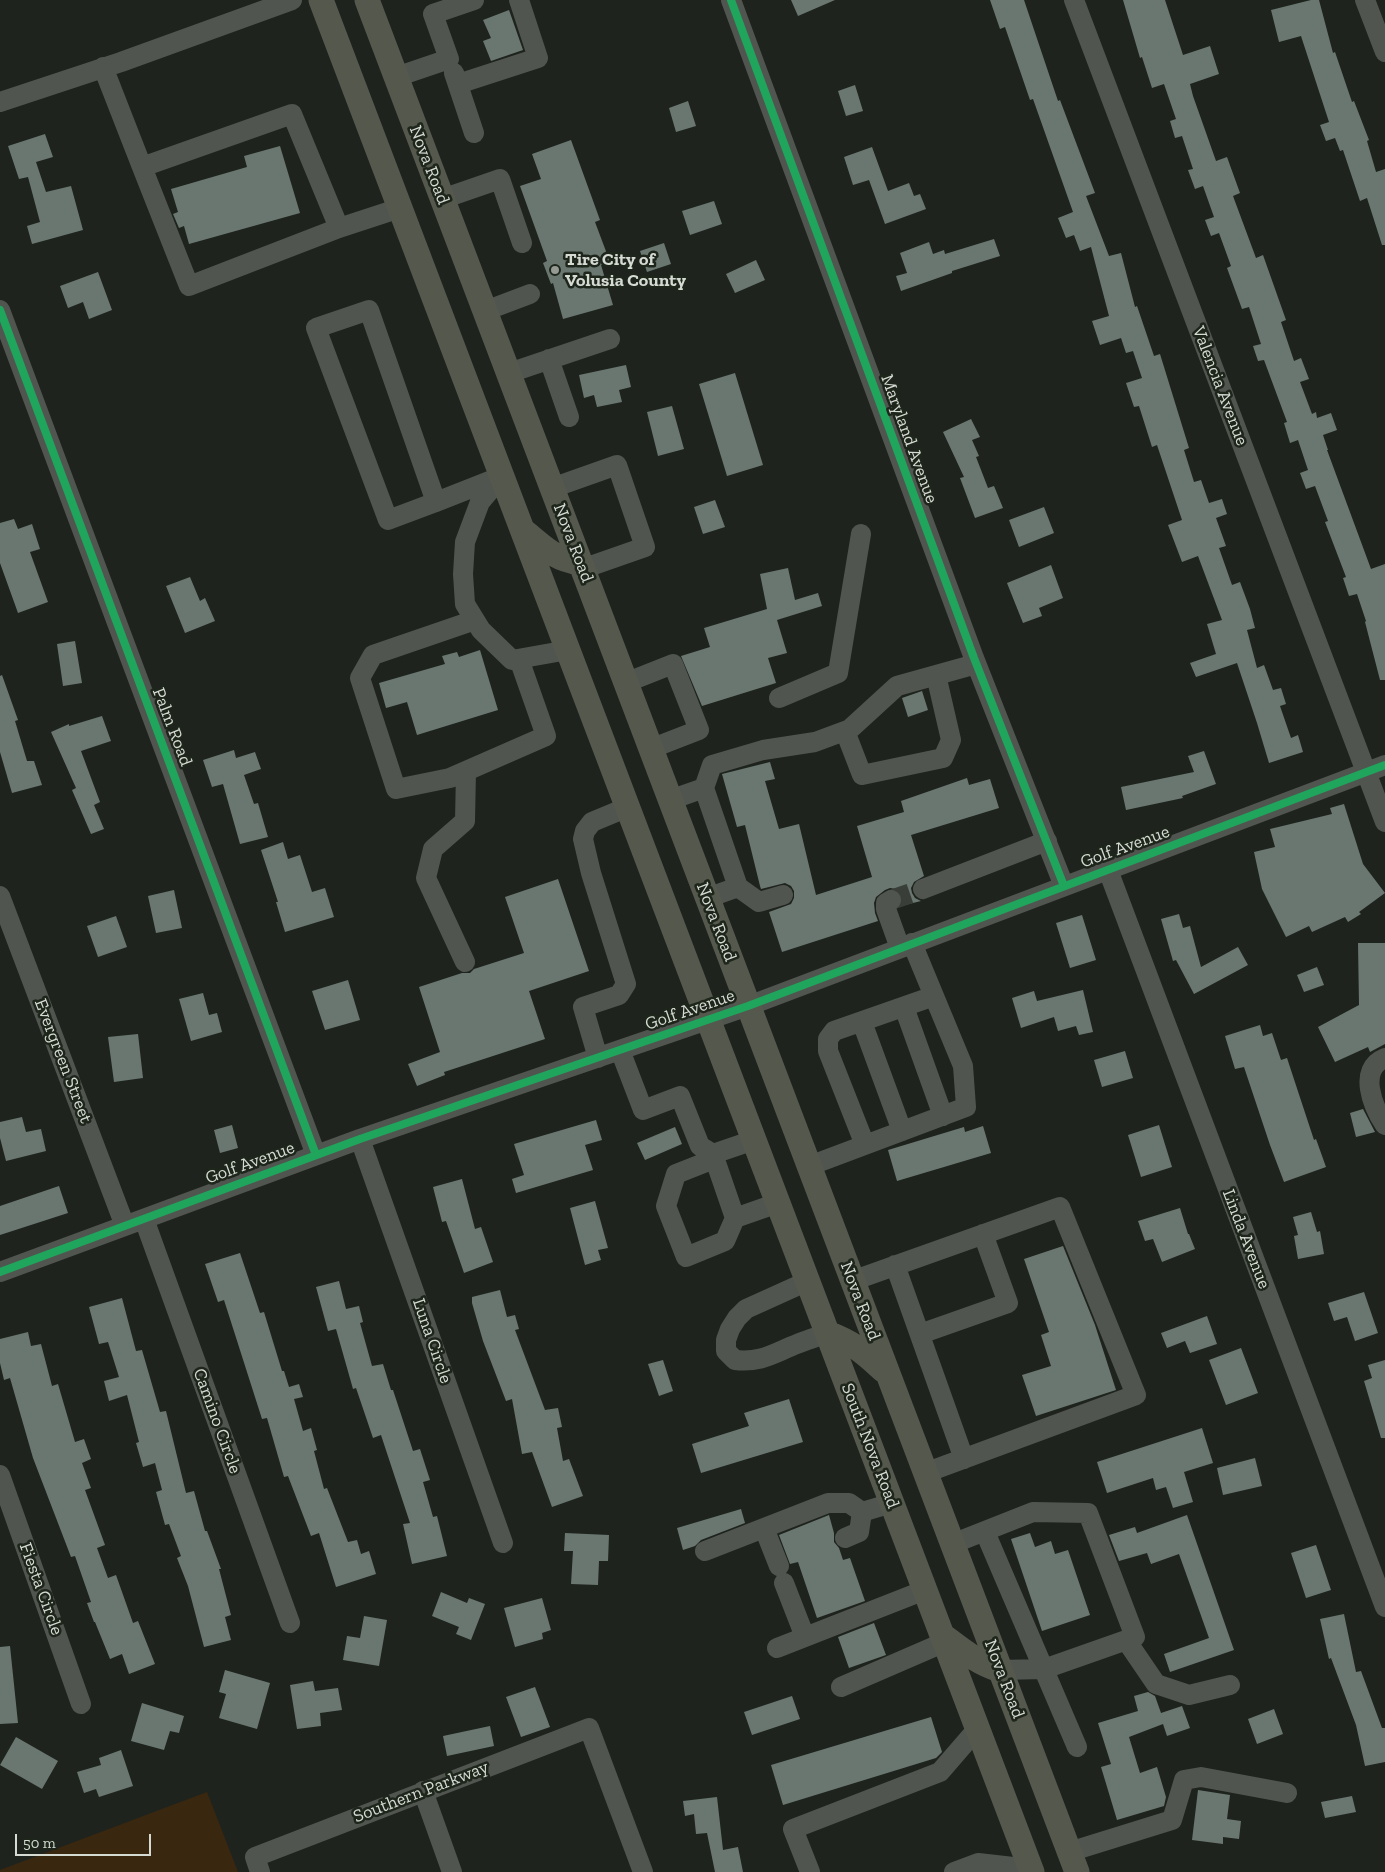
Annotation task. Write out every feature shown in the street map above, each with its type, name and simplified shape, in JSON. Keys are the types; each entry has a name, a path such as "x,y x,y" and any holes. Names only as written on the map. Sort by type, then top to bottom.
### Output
{"main road":[{"path":"322,0 709,1020"},
{"name":"Nova Road","path":"367,0 1073,1862"},
{"path":"523,530 553,555 581,566"},
{"name":"South Nova Road","path":"709,1020 1031,1870"},
{"path":"828,1333 860,1348 888,1375"},
{"path":"943,1638 986,1666 1000,1670"}],"street":[{"path":"0,102 292,0"},
{"path":"474,0 433,14 474,133"},
{"path":"458,84 538,58 519,0"},
{"name":"Maryland Avenue","path":"731,0 976,664 1048,841 1064,886"},
{"name":"Valencia Avenue","path":"1074,0 1385,822"},
{"path":"1365,0 1385,52"},
{"path":"396,77 449,59"},
{"path":"112,64 142,167 189,286 339,228 400,208"},
{"path":"142,167 292,114 339,228"},
{"path":"442,199 500,179 522,243"},
{"path":"485,311 530,294"},
{"name":"Palm Road","path":"0,310 316,1155"},
{"path":"436,502 370,310 316,328 388,520 436,502 502,476"},
{"path":"509,373 610,339"},
{"path":"549,359 569,417"},
{"path":"552,488 617,465 645,547 581,566"},
{"path":"502,476 480,502 465,542 463,574 465,604 481,630 512,660 568,650"},
{"path":"779,698 838,673 861,534"},
{"path":"475,620 373,655 360,678 396,788 450,778 546,736 519,658"},
{"path":"625,683 673,664 699,730 650,749"},
{"path":"783,895 759,902 738,887 704,788 712,765 762,750 814,742 845,731 850,729 897,686 976,664"},
{"path":"845,731 862,775 943,758 951,740 936,675"},
{"name":"Golf Avenue","path":"0,1272 360,1138 748,1006 1385,765"},
{"path":"465,962 426,878 434,849 465,821 466,771"},
{"path":"670,800 704,788"},
{"path":"598,1058 582,1007 619,995 626,984 582,839 585,830 592,822 628,807"},
{"path":"923,889 1048,841"},
{"name":"Linda Avenue","path":"1108,870 1385,1607"},
{"path":"707,898 738,887"},
{"name":"Evergreen Street","path":"0,896 125,1226"},
{"path":"808,1166 966,1108 963,1066 934,996 886,909 886,903 891,900"},
{"path":"865,1145 828,1052 828,1039 834,1031 934,996"},
{"path":"904,1007 943,1116"},
{"path":"862,1022 902,1131"},
{"path":"620,1050 643,1110 680,1096 700,1146 714,1157 735,1218 725,1242 686,1256 666,1206 676,1174 714,1157 754,1140"},
{"path":"1385,1058 1378,1061 1370,1070 1369,1088 1385,1125"},
{"name":"Luna Circle","path":"360,1138 503,1543"},
{"path":"735,1218 778,1203"},
{"path":"852,1281 1060,1207 1136,1395 925,1473"},
{"name":"Camino Circle","path":"144,1218 290,1623"},
{"path":"920,1334 1008,1303 983,1234"},
{"path":"895,1265 964,1459"},
{"path":"808,1281 746,1309 730,1329 726,1340 726,1351 735,1360 750,1362 828,1333"},
{"name":"Fiesta Circle","path":"0,1475 81,1704"},
{"path":"705,1551 828,1503 849,1502 862,1512"},
{"path":"862,1512 892,1503"},
{"path":"845,1538 859,1532 862,1512"},
{"path":"952,1544 1033,1512 1088,1513 1135,1637 1044,1669 1000,1670"},
{"path":"764,1528 805,1637"},
{"path":"985,1532 1077,1747"},
{"path":"776,1648 925,1590"},
{"path":"841,1687 943,1638"},
{"path":"1126,1640 1156,1684 1189,1695 1230,1685"},
{"name":"Southern Parkway","path":"257,1864 423,1791 589,1728 643,1872"},
{"path":"810,1872 793,1829 940,1772 978,1728"},
{"path":"1073,1862 1172,1820 1184,1780 1201,1777 1287,1793"},
{"path":"423,1791 452,1872"},
{"path":"954,1872 978,1863 1031,1870"}],"shaded area":[{"path":"207,1792 238,1872 0,1872 0,1870"}],"building":[{"path":"791,0 835,0 798,16"},
{"path":"990,0 1024,0 1058,101 1060,100 1095,193 1086,196 1109,256 1121,253 1135,307 1137,306 1154,356 1160,354 1189,448 1184,450 1194,482 1201,480 1209,503 1222,499 1227,514 1216,518 1226,546 1219,548 1232,585 1240,582 1250,609 1255,628 1247,630 1257,668 1264,665 1273,690 1281,688 1286,704 1280,706 1291,738 1298,735 1303,752 1269,763 1237,663 1196,677 1190,663 1216,654 1207,624 1222,620 1198,556 1182,562 1168,525 1182,520 1157,445 1152,447 1139,406 1134,407 1126,383 1142,378 1133,351 1126,353 1121,338 1100,345 1092,321 1109,316 1091,247 1080,251 1074,235 1066,238 1058,218 1073,212 1033,99 1030,100 1005,27 1000,29"},
{"path":"1123,0 1165,0 1183,55 1210,46 1219,74 1190,84 1193,96 1216,161 1227,157 1240,193 1233,196 1256,258 1263,255 1286,320 1281,322 1294,361 1301,358 1309,379 1300,382 1312,414 1316,412 1317,418 1331,413 1337,430 1323,435 1371,569 1385,564 1385,680 1380,680 1366,621 1357,594 1349,596 1343,578 1346,577 1325,522 1328,521 1315,486 1306,489 1300,473 1308,470 1298,440 1290,443 1284,423 1287,422 1264,360 1258,361 1253,346 1261,344 1249,307 1242,309 1227,268 1231,266 1219,233 1211,236 1205,220 1214,217 1203,186 1195,189 1188,170 1193,169 1182,136 1175,138 1170,121 1176,119 1164,84 1152,88 1142,57 1140,58"},
{"path":"1311,0 1319,0 1333,53 1335,52 1352,102 1354,101 1369,140 1367,141 1376,172 1385,169 1385,245 1382,245 1367,198 1360,201 1343,150 1340,151 1335,138 1326,141 1320,125 1329,122 1301,36 1279,42 1271,10"},
{"path":"509,10 523,50 491,61 483,41 491,38 483,20"},
{"path":"855,85 863,111 846,116 838,91"},
{"path":"688,101 696,126 676,132 669,108"},
{"path":"45,134 53,157 36,162 46,192 71,186 83,230 32,244 27,226 40,222 28,177 19,179 8,146"},
{"path":"571,140 600,220 595,222 610,262 601,265 613,305 563,319 553,283 551,284 543,263 547,261 520,186 541,179 532,154"},
{"path":"280,146 300,213 189,244 184,226 179,228 173,214 178,212 171,189 247,167 244,156"},
{"path":"872,147 888,191 909,183 914,196 920,194 926,209 885,224 869,180 853,185 844,157"},
{"path":"714,201 722,224 690,235 682,211"},
{"path":"994,239 1000,256 952,271 952,273 901,291 896,276 907,273 900,253 929,242 933,254 944,250 945,254"},
{"path":"664,243 671,264 647,272 640,251"},
{"path":"756,260 765,280 735,293 726,274"},
{"path":"98,272 112,310 89,319 83,302 68,308 60,286"},
{"path":"626,365 631,387 619,390 622,402 597,407 594,395 584,398 579,375"},
{"path":"735,373 763,465 727,476 699,384"},
{"path":"672,406 684,449 658,456 647,412"},
{"path":"971,419 980,437 972,440 979,456 976,457 988,488 994,486 1003,508 975,518 960,478 964,477 943,432"},
{"path":"715,500 725,527 703,534 694,507"},
{"path":"1044,507 1054,533 1019,547 1009,520"},
{"path":"14,519 18,529 32,524 40,549 30,552 48,602 18,613 0,563 0,523"},
{"path":"1051,565 1063,598 1039,608 1042,616 1023,623 1007,583"},
{"path":"788,568 795,600 818,593 822,606 777,620 787,653 768,658 776,683 702,706 681,656 710,647 704,628 767,609 760,574"},
{"path":"190,577 200,601 205,598 215,621 185,633 166,586"},
{"path":"75,641 82,683 63,686 57,644"},
{"path":"480,650 498,710 417,735 407,702 386,708 379,683 445,664 442,656 457,652 459,657"},
{"path":"2,675 18,720 15,721 27,761 34,761 42,785 12,793 0,752 0,676"},
{"path":"922,691 928,710 908,717 902,698"},
{"path":"102,716 111,741 81,751 100,802 94,805 104,829 91,834 72,790 76,788 51,732 69,724 69,726"},
{"path":"234,750 236,758 255,752 261,769 244,775 254,804 258,803 268,837 240,844 223,784 212,787 203,760"},
{"path":"1204,751 1216,784 1182,796 1183,798 1126,810 1121,787 1194,772 1188,756"},
{"path":"770,762 775,779 765,781 779,829 799,824 816,895 872,877 857,826 904,812 901,801 967,778 969,785 990,779 999,808 911,835 924,876 914,882 911,888 915,898 921,901 901,906 903,900 901,894 896,889 890,888 876,897 874,903 878,921 782,952 769,912 791,904 794,898 794,891 791,886 785,883 761,889 745,825 737,827 722,774"},
{"path":"1344,804 1363,864 1385,893 1359,912 1361,914 1348,922 1345,917 1312,932 1309,926 1286,937 1262,889 1254,852 1275,847 1270,829 1332,814 1330,808"},
{"path":"283,842 288,859 300,855 312,892 325,888 334,917 285,932 276,902 278,902 261,850"},
{"path":"558,879 589,971 529,991 545,1039 444,1072 445,1075 417,1086 408,1064 440,1052 419,987 462,973 470,973 474,969 524,953 505,897"},
{"path":"174,890 182,928 156,933 148,896"},
{"path":"1179,914 1183,928 1190,926 1201,967 1238,947 1248,965 1194,994 1176,960 1173,961 1161,919"},
{"path":"1082,915 1096,960 1070,968 1056,923"},
{"path":"116,916 127,947 98,957 87,926"},
{"path":"1358,943 1385,943 1385,1044 1370,1052 1368,1047 1335,1062 1318,1027 1359,1005"},
{"path":"1317,967 1324,985 1304,992 1297,975"},
{"path":"348,980 360,1020 325,1030 312,991"},
{"path":"1083,990 1093,1032 1079,1035 1076,1026 1058,1031 1054,1017 1021,1028 1012,998 1034,991 1037,1001"},
{"path":"203,993 209,1015 217,1013 222,1032 191,1041 179,999"},
{"path":"1260,1025 1263,1036 1272,1033 1281,1060 1287,1058 1314,1140 1316,1139 1326,1167 1284,1182 1244,1067 1235,1069 1225,1036"},
{"path":"138,1034 143,1078 114,1082 108,1037"},
{"path":"1125,1051 1133,1078 1102,1087 1094,1060"},
{"path":"1363,1109 1375,1132 1356,1137 1350,1113"},
{"path":"22,1117 26,1132 41,1129 46,1151 6,1161 0,1138 0,1122"},
{"path":"596,1120 602,1140 585,1145 593,1170 516,1193 512,1179 524,1175 514,1144"},
{"path":"232,1125 238,1148 220,1153 214,1130"},
{"path":"1159,1125 1172,1167 1141,1177 1128,1135"},
{"path":"983,1126 991,1153 897,1181 888,1150 964,1127 965,1132"},
{"path":"675,1127 682,1144 645,1160 637,1143"},
{"path":"462,1179 475,1229 481,1227 493,1262 464,1273 446,1221 442,1222 433,1187"},
{"path":"59,1186 68,1213 0,1235 0,1206"},
{"path":"595,1201 608,1248 598,1250 601,1260 585,1265 570,1208"},
{"path":"1180,1208 1195,1249 1162,1262 1153,1239 1145,1241 1138,1221"},
{"path":"1311,1212 1317,1232 1320,1231 1324,1254 1298,1259 1294,1236 1298,1235 1293,1217"},
{"path":"1063,1246 1095,1325 1116,1390 1036,1416 1022,1375 1051,1366 1041,1335 1049,1332 1024,1259"},
{"path":"240,1253 260,1313 264,1312 282,1371 284,1371 289,1387 299,1384 303,1397 294,1399 303,1431 311,1428 317,1450 314,1451 324,1489 327,1488 348,1542 357,1540 361,1554 369,1551 376,1574 336,1587 319,1533 311,1536 288,1476 284,1477 267,1418 262,1419 224,1300 218,1302 205,1264"},
{"path":"339,1281 346,1309 359,1306 363,1322 360,1323 372,1366 383,1364 413,1451 420,1449 430,1480 423,1482 433,1517 437,1516 447,1556 412,1564 403,1524 410,1523 381,1435 373,1438 356,1388 353,1389 336,1329 328,1331 316,1287"},
{"path":"500,1290 507,1317 515,1315 519,1329 515,1330 545,1410 558,1408 562,1427 557,1428 563,1461 569,1459 583,1496 552,1507 532,1452 522,1454 512,1399 506,1401 483,1341 472,1303 472,1297"},
{"path":"1364,1292 1378,1333 1355,1341 1347,1317 1334,1321 1328,1303"},
{"path":"122,1298 136,1351 142,1350 160,1412 166,1411 186,1493 194,1491 205,1531 207,1531 221,1569 219,1569 231,1615 225,1617 231,1640 204,1647 188,1586 177,1558 181,1556 169,1524 165,1525 156,1492 162,1490 155,1463 143,1467 136,1443 139,1442 127,1395 109,1401 104,1381 119,1377 108,1342 99,1344 89,1307"},
{"path":"1207,1316 1217,1344 1190,1353 1185,1341 1167,1348 1161,1333"},
{"path":"28,1332 31,1346 41,1344 52,1386 58,1384 75,1442 84,1439 91,1459 82,1463 91,1488 85,1490 105,1545 97,1548 108,1578 116,1575 133,1623 138,1621 155,1664 129,1674 122,1654 110,1659 94,1622 87,1603 91,1602 75,1556 71,1557 33,1458 10,1378 4,1380 0,1363 0,1339"},
{"path":"1241,1348 1258,1393 1226,1405 1209,1360"},
{"path":"663,1360 673,1391 659,1396 648,1364"},
{"path":"1385,1360 1385,1438 1381,1438 1364,1381 1372,1378 1368,1365"},
{"path":"789,1399 803,1442 701,1473 692,1444 749,1426 744,1413"},
{"path":"1202,1428 1213,1463 1184,1472 1193,1502 1173,1508 1166,1487 1156,1490 1153,1478 1107,1493 1097,1462"},
{"path":"1255,1458 1262,1486 1223,1495 1217,1468"},
{"path":"741,1509 745,1523 701,1540 695,1546 683,1550 677,1528"},
{"path":"829,1515 834,1533 834,1542 839,1548 843,1560 850,1558 865,1601 817,1618 798,1562 790,1564 779,1535"},
{"path":"1187,1515 1234,1650 1170,1672 1164,1654 1209,1638 1179,1554 1151,1564 1147,1553 1119,1561 1109,1535 1135,1527 1137,1533"},
{"path":"565,1533 609,1535 608,1561 599,1561 598,1585 571,1584 573,1551 564,1551"},
{"path":"1030,1533 1035,1547 1051,1541 1055,1554 1068,1550 1090,1615 1042,1631 1011,1539"},
{"path":"1316,1545 1331,1590 1306,1598 1291,1553"},
{"path":"441,1592 467,1603 469,1598 485,1604 471,1640 456,1634 459,1627 432,1616"},
{"path":"542,1598 551,1630 542,1633 543,1639 515,1647 504,1608"},
{"path":"1344,1614 1356,1672 1361,1671 1382,1728 1385,1728 1385,1762 1365,1766 1356,1725 1331,1658 1329,1659 1320,1619"},
{"path":"364,1616 387,1620 379,1666 343,1660 347,1636 360,1638"},
{"path":"874,1623 886,1655 849,1668 838,1637"},
{"path":"10,1646 18,1723 0,1724 0,1647"},
{"path":"225,1670 270,1683 257,1729 219,1718 226,1694 219,1692"},
{"path":"313,1681 315,1691 338,1688 342,1710 320,1713 321,1726 297,1729 290,1685"},
{"path":"535,1687 550,1727 521,1737 506,1697"},
{"path":"1148,1692 1155,1696 1161,1713 1182,1706 1190,1728 1167,1736 1163,1724 1129,1737 1140,1773 1157,1767 1166,1797 1164,1806 1117,1820 1101,1767 1111,1764 1098,1723 1138,1711 1134,1696"},
{"path":"792,1696 800,1719 752,1735 744,1712"},
{"path":"142,1703 184,1716 179,1733 170,1731 164,1750 131,1741"},
{"path":"1274,1709 1283,1734 1257,1744 1248,1719"},
{"path":"931,1717 942,1752 936,1758 783,1805 771,1765"},
{"path":"490,1726 494,1746 447,1756 443,1736"},
{"path":"16,1737 58,1761 42,1789 0,1765"},
{"path":"121,1750 133,1786 99,1797 96,1789 84,1793 77,1772 101,1765 99,1758"},
{"path":"1198,1790 1230,1795 1227,1819 1241,1821 1239,1839 1223,1837 1223,1844 1192,1840"},
{"path":"1352,1796 1356,1812 1325,1818 1321,1802"},
{"path":"717,1797 723,1850 738,1847 743,1872 715,1872 707,1833 696,1834 694,1814 685,1816 683,1801"}],"tunnel":[{"path":"891,900 923,889"}],"cycle path":[{"path":"731,0 974,658 1064,886"},
{"path":"0,310 316,1155"},
{"path":"0,1272 360,1139 748,1006 1385,765"}],"place":[{"name":"Tire City of Volusia County","path":"555,270"}]}
